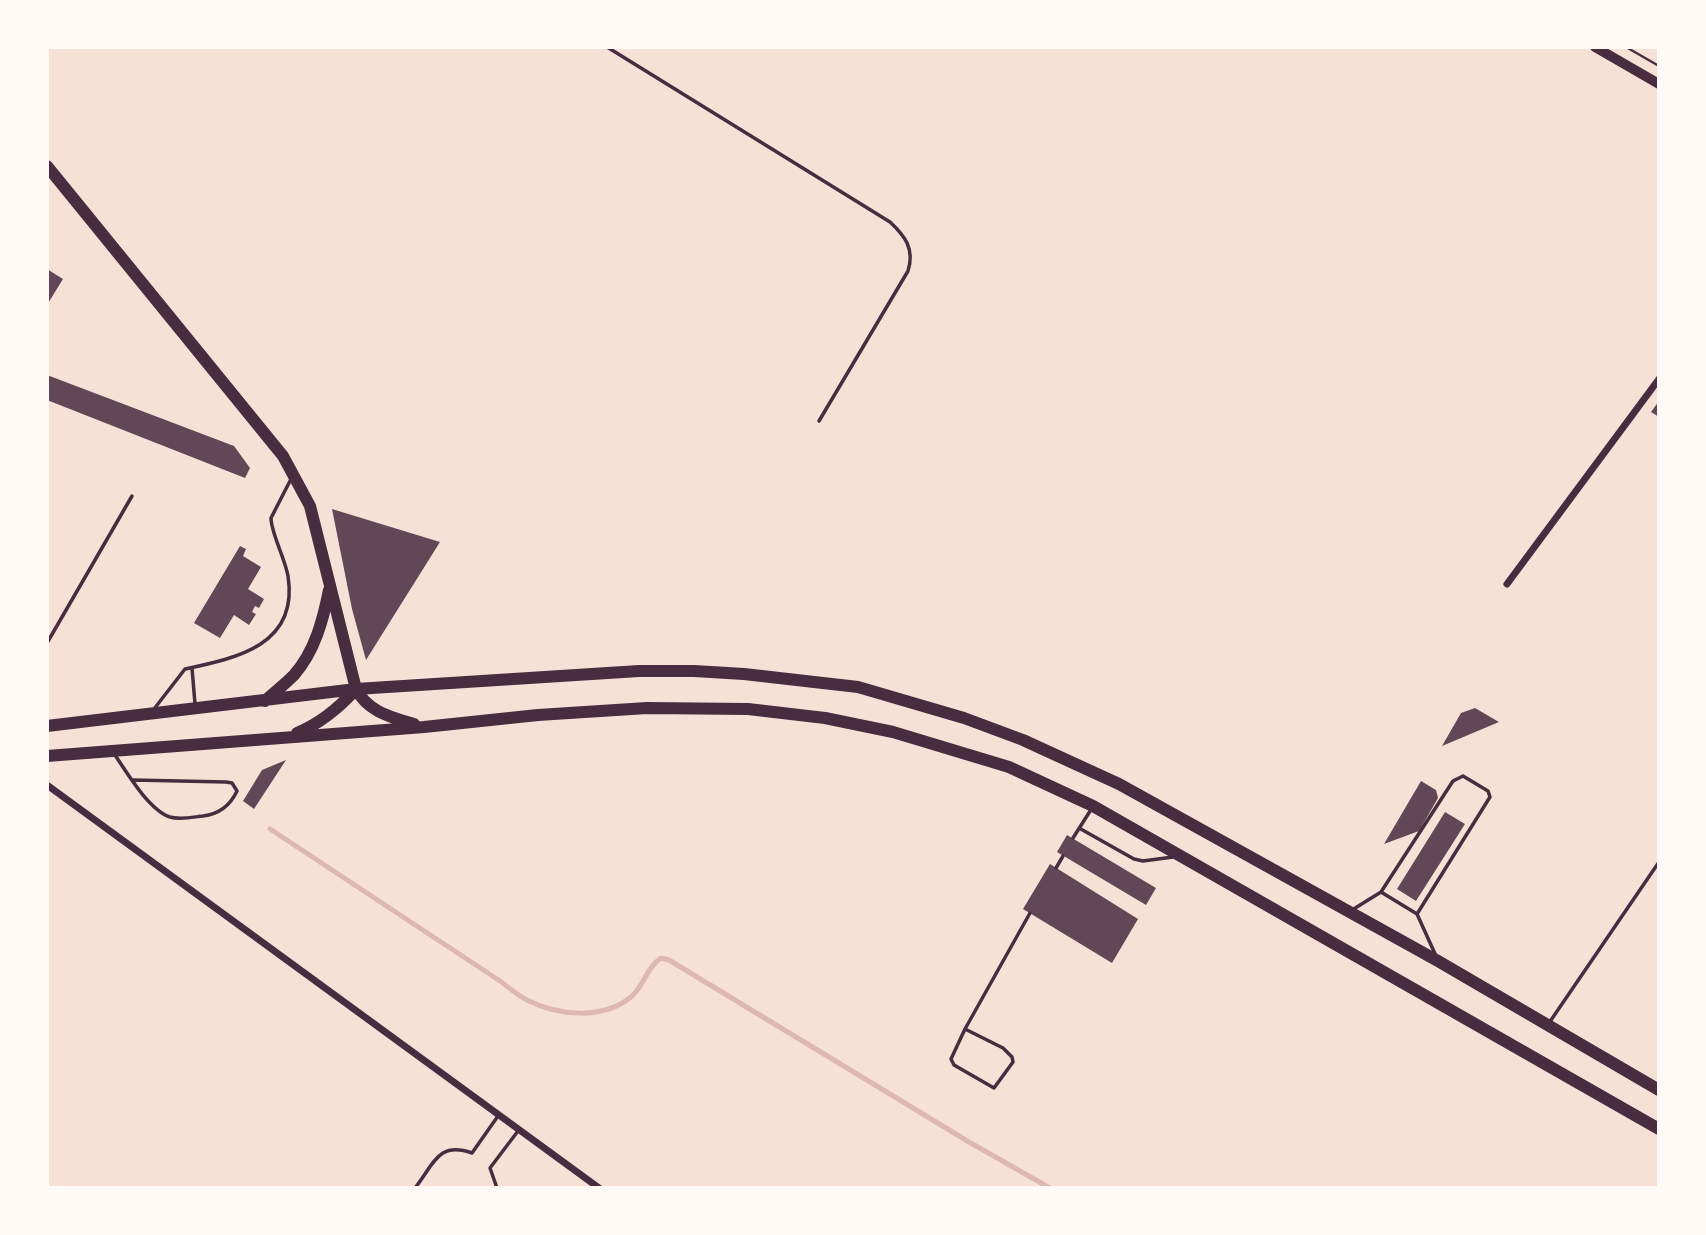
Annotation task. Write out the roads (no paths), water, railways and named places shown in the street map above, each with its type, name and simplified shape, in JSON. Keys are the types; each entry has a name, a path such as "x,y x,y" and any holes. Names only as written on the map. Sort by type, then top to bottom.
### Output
{"main road":[{"path":"47,166 270,439 294,474 310,506 356,688 365,701 383,714 424,727"},
{"path":"265,701 293,676 308,655 320,626 329,586"},
{"path":"47,726 356,688 639,671 744,674 858,687 964,718 1072,761 1119,784 1438,961 1659,1090"},
{"path":"284,737 320,722 336,710 356,688"},
{"path":"47,756 647,708 748,709 825,718 893,732 1009,768 1093,806 1659,1129"}],"street":[{"path":"1595,47 1659,84"},
{"path":"1507,584 1659,379"},
{"path":"47,785 599,1188"}],"lane":[{"path":"607,47 890,222 908,243 911,254 908,271 819,421"},
{"path":"150,715 183,671 225,661 252,650 280,627 287,612 288,576 271,518 294,474"},
{"path":"47,643 132,496"},
{"path":"192,668 195,709"},
{"path":"112,751 133,780 154,806 169,817 214,815 225,808 237,791 232,783 226,782 133,780"},
{"path":"1348,912 1381,892 1453,781 1463,776 1488,791 1490,797 1417,914"},
{"path":"1073,838 1093,806"},
{"path":"1079,828 1134,859 1143,861 1182,855"},
{"path":"1056,868 1063,856"},
{"path":"1548,1025 1659,862"},
{"path":"1381,892 1417,914 1438,961"},
{"path":"965,1028 1003,1048 1012,1057 1013,1062 994,1088 951,1059 965,1028 1030,913"},
{"path":"415,1188 444,1150 452,1148 472,1153 500,1115"},
{"path":"497,1188 490,1168 519,1130"}],"waterway":[{"path":"270,829 527,1000 552,1010 566,1012 607,1009 631,997 661,958 669,960 969,1142 1050,1188"}]}
